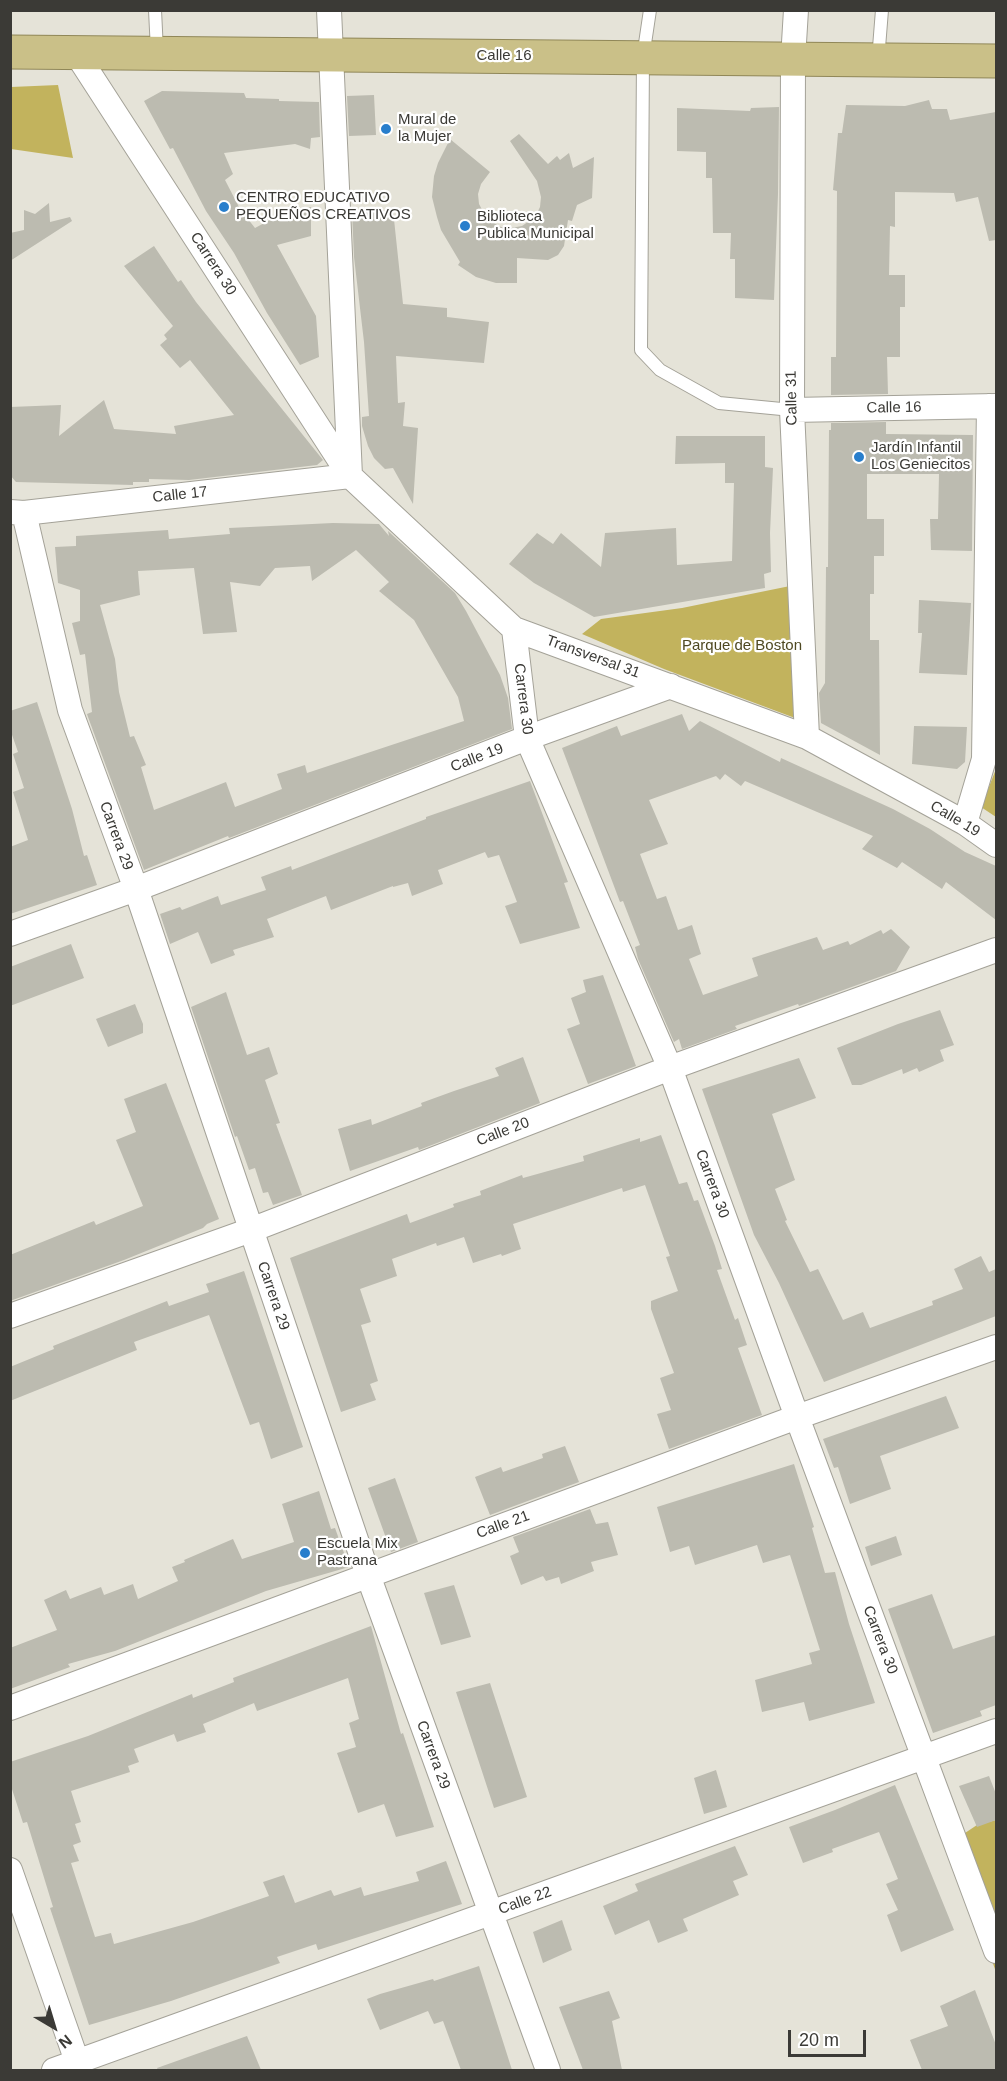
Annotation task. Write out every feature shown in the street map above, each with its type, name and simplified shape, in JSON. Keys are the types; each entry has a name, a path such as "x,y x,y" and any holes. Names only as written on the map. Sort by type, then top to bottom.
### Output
{"highway":[{"name":"Calle 16","path":"10,52 996,61"}],"street":[{"path":"329,10 350,476"},
{"name":"Calle 31","path":"796,10 793,59 792,410 807,737"},
{"name":"Carrera 30","path":"76,53 350,476 514,629 527,738 669,1068 796,1417 996,1950"},
{"path":"965,823 990,752 993,406"},
{"name":"Calle 16","path":"792,410 993,406"},
{"name":"Calle 17","path":"17,513 350,476"},
{"name":"Carrera 29","path":"17,513 70,710 136,889 368,1575 548,2070"},
{"name":"Transversal 31","path":"514,629 671,686"},
{"name":"Calle 19","path":"10,934 136,889 527,738 671,686 807,737 965,823 996,845"},
{"name":"Calle 20","path":"10,1316 251,1230 669,1068 996,950"},
{"name":"Calle 21","path":"10,1708 796,1417 996,1347"},
{"name":"Calle 22","path":"54,2070 79,2066 996,1731"},
{"path":"10,1870 79,2066"}],"lane":[{"path":"155,10 158,53"},
{"path":"650,10 643,57 642,350 660,370 719,403 792,410"},
{"path":"878,60 882,10"}],"green space":[{"path":"58,85 73,158 11,149 11,87"},
{"name":"Parque de Boston","path":"790,586 795,718 664,669 582,634 601,619 682,608"},
{"path":"996,769 996,817 981,807"},
{"path":"996,1820 996,1972 950,1843 977,1825"}],"building":[{"path":"162,91 244,93 246,98 319,102 320,137 311,138 310,149 295,144 224,153 233,174 225,180 240,209 255,228 283,213 311,207 311,236 277,245 316,316 319,357 300,365 267,313 234,253 206,211 173,148 170,149 144,101"},
{"path":"374,95 376,135 349,136 347,96"},
{"path":"929,100 932,109 947,109 950,120 996,112 996,240 989,241 978,197 956,202 954,193 895,192 895,227 890,226 889,275 905,275 905,307 900,307 900,357 887,357 888,394 831,395 831,357 836,357 837,191 833,190 838,133 842,133 846,105 905,106"},
{"path":"779,107 774,300 735,298 735,259 730,259 731,233 713,233 712,178 706,178 706,152 677,151 677,108 750,111 751,108"},
{"path":"519,134 548,164 557,156 560,160 569,153 573,168 594,157 592,198 577,205 572,221 568,220 564,246 558,255 548,260 517,258 517,283 496,283 476,277 458,265 460,262 441,230 437,217 432,197 434,176 450,139 490,172 481,184 478,194 479,204 487,219 501,227 522,226 535,217 540,207 541,197 537,181 510,141"},
{"path":"49,203 50,222 70,217 72,221 10,261 10,233 24,230 24,210 35,214"},
{"path":"393,210 403,304 447,308 447,317 489,322 484,363 396,356 398,403 405,402 403,426 418,428 413,504 393,468 385,469 374,458 362,426 362,417 369,416 352,212"},
{"path":"154,246 178,282 181,280 196,302 323,460 317,465 189,480 149,479 149,482 133,482 133,485 16,482 10,475 10,407 61,405 59,436 104,400 114,429 176,434 174,426 234,415 190,360 180,368 160,345 167,339 164,335 173,326 124,266"},
{"path":"886,422 886,434 973,435 972,551 931,550 930,519 938,519 939,474 867,474 867,519 884,519 884,556 874,556 874,594 870,594 870,640 879,640 880,755 821,723 819,693 825,683 829,430 831,430 831,423"},
{"path":"676,436 765,436 765,467 773,468 771,572 764,574 765,588 594,617 534,583 509,564 537,533 553,544 561,533 601,567 605,533 676,528 677,565 732,561 734,483 725,483 725,463 675,464"},
{"path":"333,523 379,524 389,536 388,531 455,593 500,675 508,698 512,729 144,870 87,714 92,712 85,654 80,655 72,623 80,621 80,590 58,583 55,547 76,546 76,536 168,530 169,539 230,534 229,528","holes":["356,550 389,582 379,591 414,620 458,697 464,721 307,773 305,765 277,774 282,789 235,807 226,782 154,810 141,767 146,765 134,736 130,737 119,692 115,659 100,605 140,595 138,571 194,568 203,634 237,632 230,582 260,586 275,568 310,566 312,581"]},
{"path":"919,600 971,603 967,675 919,673 922,633 918,633"},
{"path":"37,702 72,809 84,856 87,855 97,885 10,914 10,847 28,840 13,792 24,788 13,754 18,752 10,729 10,711"},
{"path":"682,714 689,731 700,721 780,762 781,758 893,809 930,829 965,852 996,866 996,920 946,882 942,889 902,862 897,868 862,849 873,836 745,781 741,786 725,774 720,780 716,776 649,800 668,844 640,854 657,899 666,896 678,930 692,925 701,954 689,959 703,995 758,976 752,958 817,937 823,950 848,941 850,945 881,930 883,934 891,929 910,947 896,971 735,1026 737,1029 682,1049 679,1039 674,1042 638,959 635,947 640,945 623,901 620,902 562,748 617,726 621,736"},
{"path":"914,726 967,727 965,762 957,769 912,764"},
{"path":"530,781 568,882 564,883 580,928 520,944 505,906 517,902 499,855 488,858 485,852 438,870 443,884 412,896 408,883 393,886 331,910 326,896 267,919 274,937 233,950 235,955 211,964 198,932 170,944 160,914 180,907 182,910 218,896 221,905 266,890 261,877 291,866 292,870 426,819 426,817"},
{"path":"71,944 84,978 10,1006 10,967"},
{"path":"603,975 636,1066 588,1084 567,1029 580,1024 571,998 586,992 583,980"},
{"path":"226,992 247,1055 269,1047 278,1074 265,1080 280,1123 276,1124 302,1195 273,1205 268,1192 263,1193 255,1168 249,1170 237,1136 235,1137 191,1007"},
{"path":"135,1004 143,1024 143,1033 108,1047 96,1019"},
{"path":"940,1010 954,1045 940,1050 944,1061 919,1072 917,1068 903,1074 902,1069 861,1085 852,1085 837,1048"},
{"path":"523,1057 540,1103 419,1150 418,1147 350,1171 338,1129 371,1119 372,1125 422,1106 421,1103 499,1076 495,1068"},
{"path":"799,1058 816,1098 772,1114 795,1180 775,1189 787,1220 785,1221 810,1272 818,1269 843,1320 863,1312 870,1328 933,1305 932,1301 963,1289 954,1269 981,1256 989,1272 996,1269 996,1316 824,1382 779,1283 754,1235 702,1089"},
{"path":"166,1083 219,1219 203,1228 124,1260 10,1301 10,1255 94,1221 96,1225 143,1206 116,1140 136,1132 124,1099"},
{"path":"661,1135 679,1184 687,1182 694,1201 698,1200 715,1246 722,1269 717,1270 735,1320 738,1318 747,1345 738,1348 762,1415 669,1449 657,1414 671,1410 660,1378 674,1373 651,1309 651,1301 678,1291 666,1257 670,1256 645,1185 623,1192 622,1188 513,1224 521,1249 502,1256 501,1254 473,1263 464,1237 437,1246 436,1243 392,1259 397,1276 360,1289 371,1322 361,1325 378,1381 370,1384 376,1400 341,1412 290,1258 407,1214 410,1223 454,1207 453,1204 481,1195 480,1191 522,1175 523,1178 584,1161 583,1156 640,1138 640,1142"},
{"path":"244,1271 303,1447 271,1459 259,1422 250,1425 209,1315 134,1342 137,1350 10,1401 10,1367 54,1349 53,1346 167,1301 169,1306 209,1292 206,1284"},
{"path":"946,1396 959,1428 880,1456 891,1489 850,1504 838,1467 834,1468 823,1439"},
{"path":"565,1446 579,1482 490,1515 475,1477 501,1467 503,1472 543,1458 542,1454"},
{"path":"794,1464 814,1527 812,1528 825,1573 835,1572 875,1703 809,1721 804,1702 762,1712 755,1680 812,1664 809,1653 820,1650 790,1555 763,1563 757,1545 695,1565 689,1546 670,1552 657,1507"},
{"path":"395,1478 418,1542 391,1552 368,1488"},
{"path":"319,1491 331,1529 335,1528 349,1567 266,1591 115,1651 68,1664 70,1667 10,1689 10,1648 57,1630 44,1600 66,1590 70,1599 101,1587 104,1595 133,1584 138,1599 178,1581 172,1567 233,1539 242,1559 294,1542 282,1504"},
{"path":"590,1509 596,1524 608,1522 618,1555 591,1562 594,1571 561,1584 559,1577 546,1581 543,1576 521,1585 510,1556 519,1552 513,1537"},
{"path":"896,1536 902,1555 871,1566 865,1547"},
{"path":"454,1585 471,1637 441,1645 424,1593"},
{"path":"932,1594 953,1649 996,1635 996,1705 980,1711 982,1716 933,1733 888,1609"},
{"path":"371,1626 401,1734 403,1733 434,1827 396,1837 384,1804 358,1813 337,1753 356,1747 349,1723 359,1719 348,1678 257,1711 254,1703 203,1724 206,1732 177,1742 174,1734 134,1749 139,1762 128,1766 130,1772 71,1791 81,1822 75,1824 81,1842 73,1845 79,1861 71,1863 95,1937 111,1933 114,1944 193,1922 269,1896 263,1882 284,1875 295,1903 331,1890 334,1896 361,1887 364,1896 419,1881 416,1872 446,1861 462,1904 318,1950 316,1944 277,1957 280,1963 171,2001 89,2025 50,1908 53,1907 27,1822 23,1823 10,1783 10,1762 88,1736 192,1694 193,1698 234,1682 233,1678"},
{"path":"490,1683 527,1797 494,1808 456,1692"},
{"path":"716,1770 727,1807 704,1814 694,1778"},
{"path":"989,1776 996,1794 996,1820 977,1827 959,1786"},
{"path":"895,1785 954,1930 901,1952 887,1915 898,1910 886,1884 898,1879 879,1832 832,1849 833,1852 803,1863 789,1827"},
{"path":"735,1846 748,1875 733,1881 739,1895 683,1919 688,1931 658,1943 649,1920 615,1935 603,1906 638,1891 635,1884"},
{"path":"562,1920 572,1950 543,1963 533,1932"},
{"path":"479,1966 512,2070 461,2070 443,2021 434,2024 428,2011 380,2030 367,1999"},
{"path":"975,1990 996,2045 996,2070 922,2070 910,2040 948,2026 940,2006"},
{"path":"609,1991 620,2018 612,2021 622,2070 583,2070 559,2007"},
{"path":"247,2036 261,2070 158,2070 157,2068"}],"place":[{"name":"Mural de la Mujer","path":"386,129"},
{"name":"CENTRO EDUCATIVO PEQUEÑOS CREATIVOS","path":"224,207"},
{"name":"Biblioteca Publica Municipal","path":"465,226"},
{"name":"Jardín Infantil Los Geniecitos","path":"859,457"},
{"name":"Escuela Mix Pastrana","path":"305,1553"}]}
